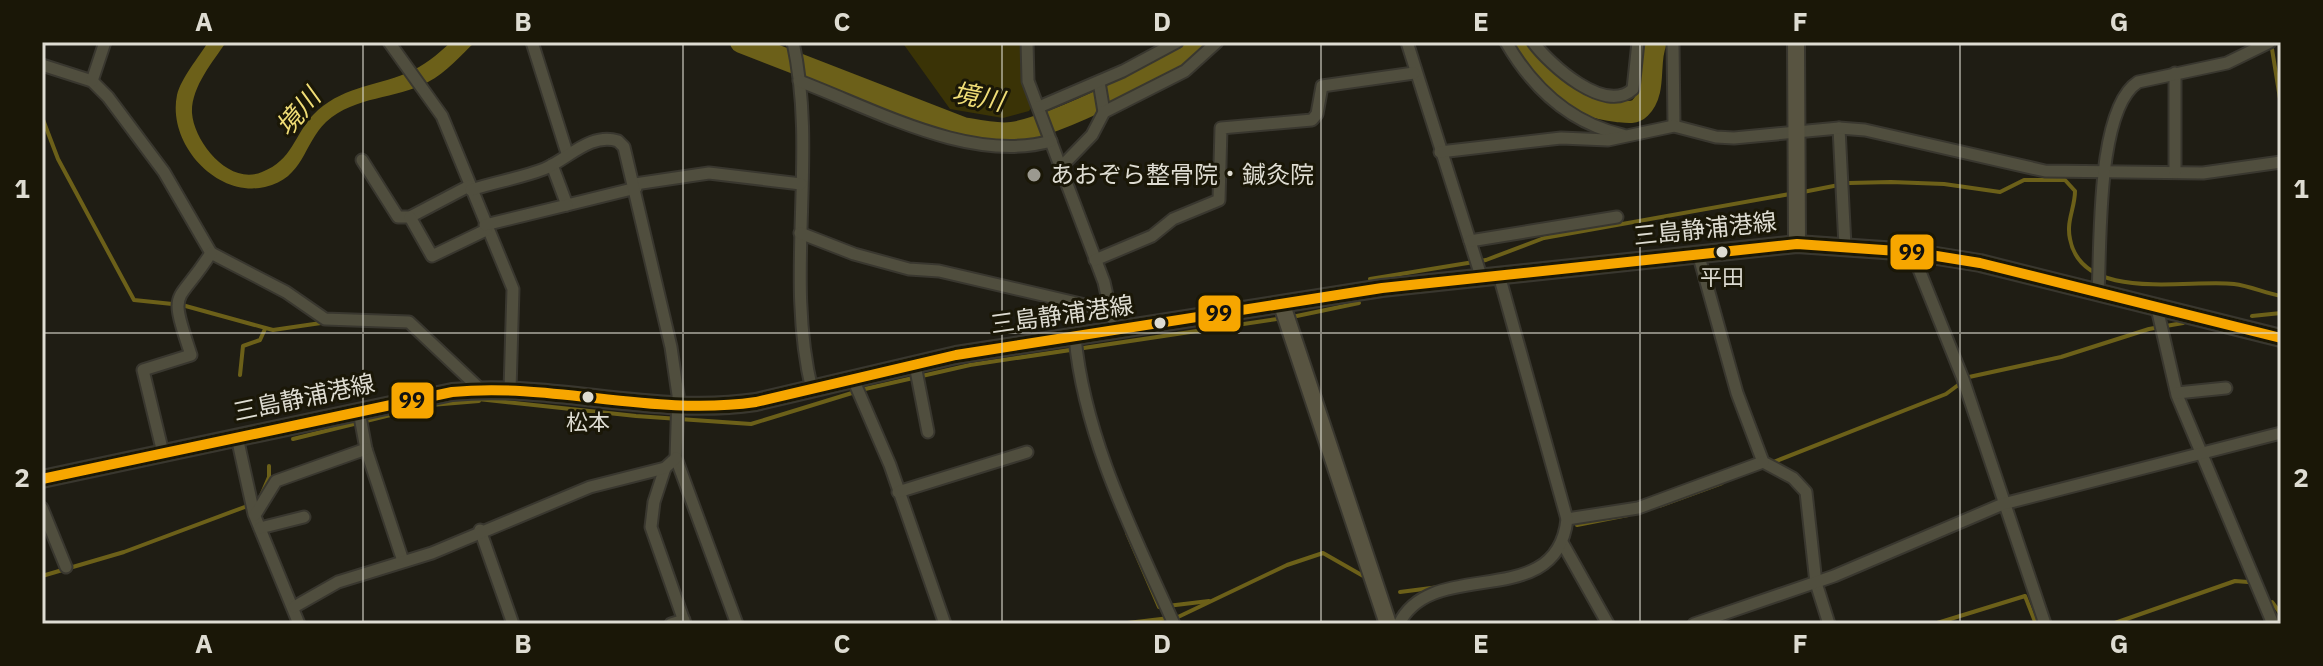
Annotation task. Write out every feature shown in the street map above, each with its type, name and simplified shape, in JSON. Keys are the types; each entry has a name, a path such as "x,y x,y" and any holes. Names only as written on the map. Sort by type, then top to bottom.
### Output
{"main road":[{"path":"1796,42 1797,244"},
{"name":"三島静浦港線","path":"42,479 359,411 480,389 678,408 742,404 915,365 1075,337 1285,314 1481,276 1797,244 1912,252 2036,275 2281,338"},
{"path":"1285,314 1388,624"}],"street":[{"path":"92,81 105,42"},
{"path":"389,42 442,116 513,289 510,390"},
{"path":"532,42 567,153"},
{"path":"1027,42 1027,74 1095,260 1111,311 1113,332"},
{"path":"1040,110 1099,84 1177,42"},
{"path":"1104,110 1185,71 1217,42"},
{"path":"1407,42 1414,73 1481,276"},
{"path":"1506,42 1540,90 1570,113 1607,132 1631,137"},
{"path":"1533,42 1560,73 1575,82 1603,93 1624,95 1633,89 1638,42"},
{"path":"1673,42 1674,126"},
{"path":"2098,292 2103,173 2115,119 2131,87 2175,73 2227,63 2270,42"},
{"path":"794,46 799,78 800,329 812,390"},
{"path":"42,65 92,81 164,172 211,253 286,292 325,319 409,322 480,389"},
{"path":"1095,260 1152,236 1173,219 1219,200 1221,128 1312,120 1317,114 1322,86 1414,73"},
{"path":"2175,73 2175,172"},
{"path":"799,78 974,145 1011,148 1050,138"},
{"path":"1061,167 1092,135 1104,110 1099,84"},
{"path":"1440,152 1545,139 1593,141 1631,137 1674,126 1716,137 1839,128 1865,130 2045,171 2203,173 2281,162"},
{"path":"1839,128 1845,246"},
{"path":"362,160 398,217 410,217 470,188 552,165 567,153 605,139 618,141 624,147 636,186 671,347 678,408 676,458 737,624"},
{"path":"552,165 567,205"},
{"path":"410,217 432,256 486,228 636,186 709,173 801,184"},
{"path":"1470,241 1617,217"},
{"path":"800,233 854,254 909,269 951,274 1111,311"},
{"path":"1912,252 1963,379 2045,624"},
{"path":"163,453 143,370 191,355 177,312 178,298 211,253"},
{"path":"1698,253 1737,393 1763,462 1793,478 1806,492 1816,583 1829,624"},
{"path":"1399,624 1407,610 1430,594 1525,573 1551,560 1563,544 1567,519 1499,275"},
{"path":"2157,308 2177,393 2273,624"},
{"path":"1075,337 1085,398 1122,506 1174,624"},
{"path":"915,365 928,432"},
{"path":"853,379 898,492 945,624"},
{"path":"2177,393 2226,388"},
{"path":"359,411 366,449 403,561"},
{"path":"1694,624 1816,583 2003,504 2281,433"},
{"path":"237,437 255,515 299,624"},
{"path":"255,515 276,481 366,449"},
{"path":"898,492 1027,452"},
{"path":"294,607 338,582 443,548 480,530 604,482 665,468 676,458"},
{"path":"1567,519 1638,508 1763,462"},
{"path":"665,468 654,502 651,527 685,622 671,624"},
{"path":"42,508 66,567"},
{"path":"260,528 304,517"},
{"path":"480,530 513,624"},
{"path":"1563,544 1608,624"}],"shaded area":[{"path":"208,42 226,42 195,94 194,124 215,159 237,173 250,175 280,161 313,115 334,99 413,70 451,42 475,42 447,69 428,82 338,113 318,131 288,176 265,187 247,188 229,184 213,175 199,163 180,131 176,113 179,88"},
{"path":"736,42 766,42 794,52 797,69"},
{"path":"902,42 1022,42 1025,91 1032,106 1029,111 1003,118 950,109"}],"waterway":[{"name":"境川","path":"741,42 963,128 1000,133 1031,129 1081,109 1162,68 1196,42"},
{"name":"境川","path":"1518,42 1535,68 1558,89 1586,104 1630,112 1640,108 1648,93 1656,42"},
{"path":"2272,49 2281,105"},
{"path":"42,117 58,159 134,300 182,305 273,330 321,323"},
{"path":"1803,192 1849,183 1891,182 1944,184 2000,192 2024,180 2065,180 2075,191 2070,239 2079,259 2094,272 2139,284 2234,284 2281,296"},
{"path":"1370,279 1486,260 1544,238 1790,194"},
{"path":"1292,317 1359,303"},
{"path":"2252,316 2281,313"},
{"path":"478,399 636,416 751,424 865,389 970,365 1284,318"},
{"path":"1771,463 1946,394 1969,377 2061,357 2149,329 2183,323"},
{"path":"240,375 243,346 260,340 265,329"},
{"path":"293,439 431,405 479,401"},
{"path":"260,498 269,477 269,466"},
{"path":"1659,506 1722,483"},
{"path":"42,576 124,552 250,505"},
{"path":"1577,525 1628,515"},
{"path":"1127,533 1159,607 1209,601"},
{"path":"1119,624 1178,617 1287,565 1323,553 1365,577"},
{"path":"2112,624 2235,581 2248,582"},
{"path":"1400,592 1439,587"},
{"path":"1934,624 2025,596 2036,624"},
{"path":"2272,602 2281,614"}],"transit line":[{"name":"99","path":"42,479 452,392 528,391 679,405 756,402 956,355 1382,288 1797,244 1912,252 1980,263 2281,338"}],"place":[{"name":"あおぞら整骨院・鍼灸院","path":"1034,175"},
{"name":"平田","path":"1722,252"},
{"name":"松本","path":"588,397"}]}
